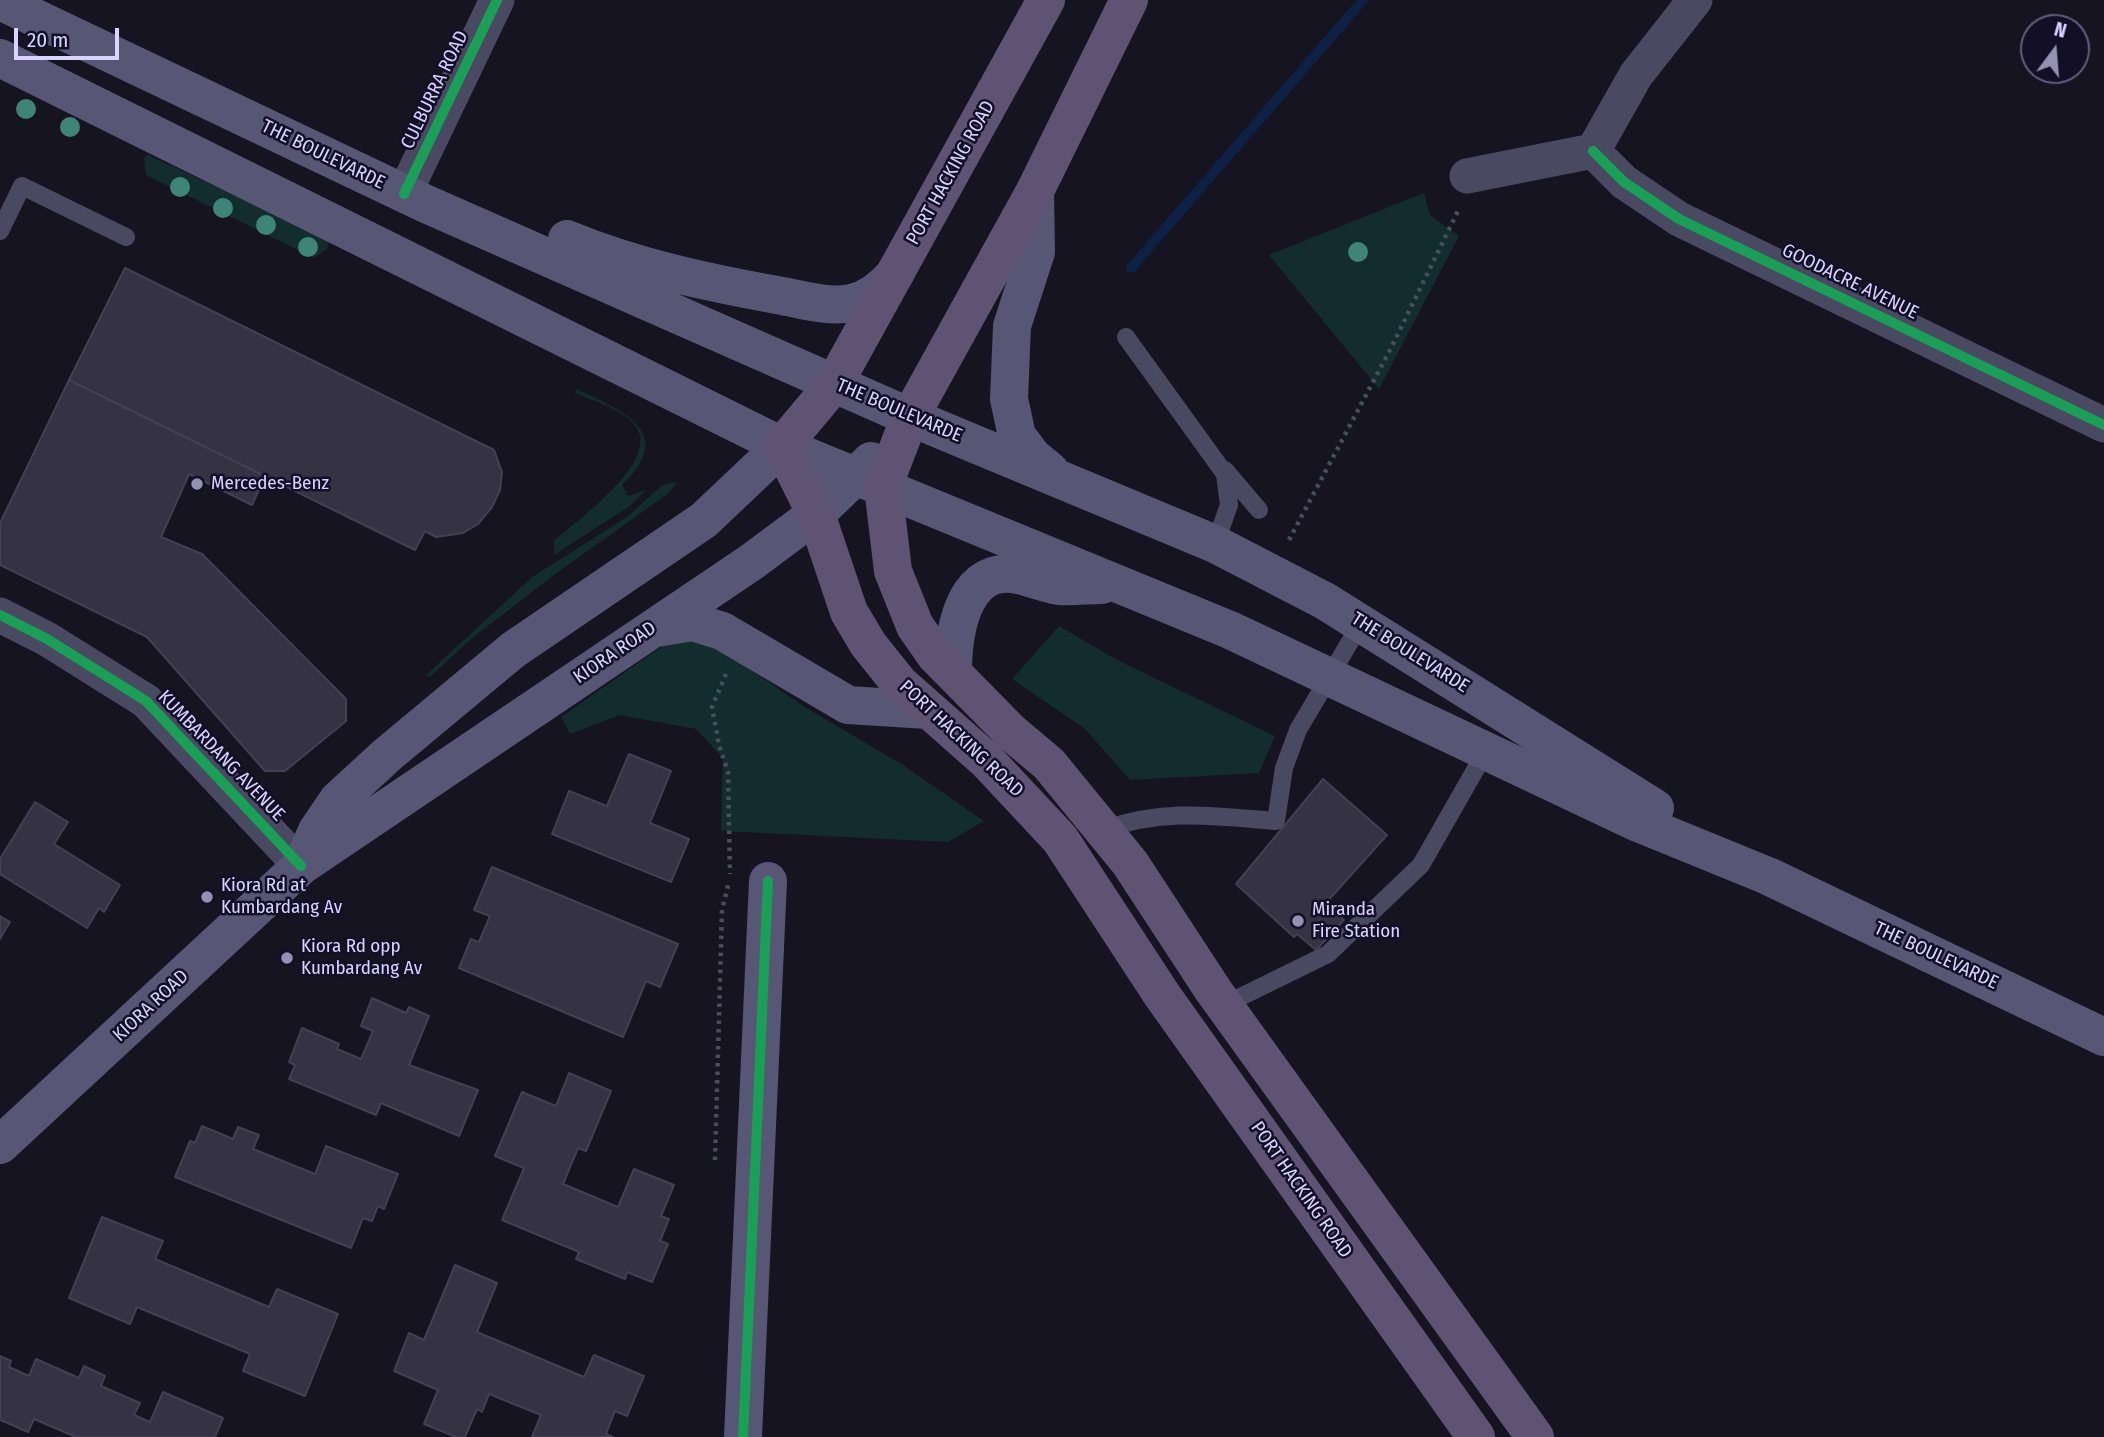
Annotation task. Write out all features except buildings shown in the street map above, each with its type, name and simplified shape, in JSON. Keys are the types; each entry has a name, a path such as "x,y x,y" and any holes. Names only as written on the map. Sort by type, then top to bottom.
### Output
{"main road":[{"name":"PORT HACKING ROAD","path":"1046,0 834,384 782,446 816,514 849,612 884,666 928,710 996,770 1060,839 1162,995 1476,1437"},
{"name":"PORT HACKING ROAD","path":"1129,0 1035,191 910,418 870,482 893,571 901,598 927,645 1011,732 1049,764 1130,863 1224,1005 1535,1437"},
{"name":"THE BOULEVARDE","path":"0,1 404,194 910,418 1067,481 1215,544 1272,572 1361,623 1768,876"},
{"name":"THE BOULEVARDE","path":"0,58 782,446 1125,585 1332,677 1638,823 1768,876 2104,1037"},
{"path":"1035,191 1037,252 1012,326 1010,412 1025,449 1046,468 1067,481"},
{"path":"404,194 505,213 608,255 658,271 824,303 849,303 866,298 895,274"},
{"name":"KIORA ROAD","path":"302,866 317,831 338,800 387,755 513,650 704,520 782,446"},
{"name":"KIORA ROAD","path":"0,1146 302,866 816,514 870,482"},
{"path":"953,673 955,636 963,609 976,589 994,577 1012,574 1057,586 1125,585"},
{"path":"650,629 693,622 702,624 722,631 848,705 928,710"},
{"path":"743,1437 768,881"}],"street":[{"name":"CULBURRA ROAD","path":"404,194 497,0"},
{"path":"1467,176 1593,151 1636,75 1695,0"},
{"name":"GOODACRE AVENUE","path":"1593,151 1624,182 1679,219 2104,425"},
{"name":"KUMBARDANG AVENUE","path":"0,615 47,639 146,701 302,866"}],"lane":[{"path":"0,231 22,187 125,237"},
{"path":"1126,337 1225,474 1229,493 1226,517 1215,544"},
{"path":"1212,454 1259,510"},
{"path":"1103,830 1149,816 1171,813 1276,821 1280,784 1298,730 1332,677 1361,623"},
{"path":"1224,1005 1328,954 1421,865 1486,751"}],"path":[{"path":"1272,572 1457,219 1467,176"},
{"path":"715,1168 722,910 730,875 728,772 719,746 712,707 727,672"}],"green space":[{"path":"148,155 320,235 329,242 327,249 314,258 146,175 144,158"},
{"path":"1424,193 1430,215 1459,236 1379,389 1269,255"},
{"path":"577,389 610,405 637,425 644,437 645,451 638,467 622,485 628,496 646,490 630,506 554,555 554,541 597,504 627,473 637,456 640,441 631,421 608,407 575,393"},
{"path":"677,482 669,493 554,575 471,639 431,676 425,676 532,577 627,517 662,485"},
{"path":"1059,626 1119,661 1275,736 1259,773 1130,780 1085,729 1012,679"},
{"path":"704,638 808,709 903,765 984,821 948,842 721,831 723,758 696,729 620,715 570,734 561,717 671,640"}],"waterway":[{"path":"1131,268 1363,0"}],"cycle path":[{"path":"404,194 497,0"},
{"path":"1593,151 1624,182 1679,219 2104,425"},
{"path":"0,615 47,639 146,701 301,866"},
{"path":"743,1437 768,881"}],"place":[{"name":"Mercedes-Benz","path":"197,484"},
{"name":"Kiora Rd at Kumbardang Av","path":"207,897"},
{"name":"Miranda Fire Station","path":"1298,921"},
{"name":"Kiora Rd opp Kumbardang Av","path":"287,958"}]}
